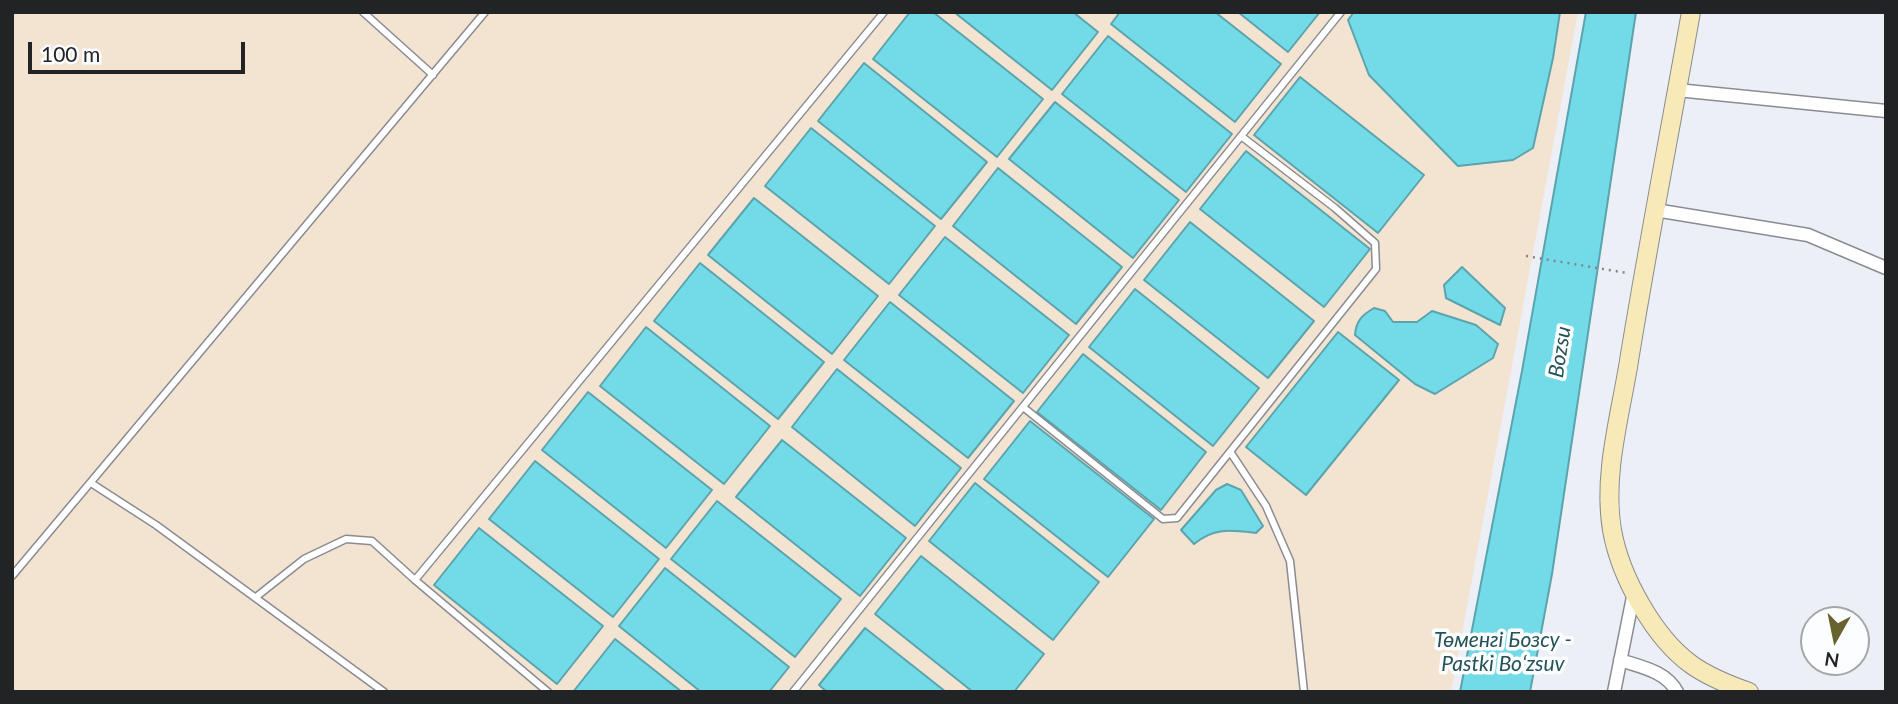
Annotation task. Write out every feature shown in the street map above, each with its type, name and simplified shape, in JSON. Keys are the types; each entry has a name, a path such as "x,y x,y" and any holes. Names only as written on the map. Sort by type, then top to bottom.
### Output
{"main road":[{"path":"1691,12 1642,276 1611,477 1612,529 1618,555 1634,592 1660,633 1681,656 1711,676 1749,692"}],"street":[{"path":"1677,90 1886,111"},
{"path":"1655,210 1808,235 1886,268"},
{"path":"1614,692 1634,592"},
{"path":"1620,660 1654,671 1671,681 1677,692"}],"lane":[{"path":"363,12 433,75"},
{"path":"12,576 485,12"},
{"path":"415,580 884,12"},
{"path":"793,692 1341,12"},
{"path":"1023,407 1163,519 1177,518 1231,453 1376,270 1377,262 1375,243 1335,208 1241,136"},
{"path":"1231,453 1266,506 1290,561 1305,680 1304,692"},
{"path":"90,483 156,525 384,692"},
{"path":"256,597 304,559 346,538 372,541 548,692"}],"path":[{"path":"1526,256 1617,271"}],"shaded area":[{"path":"12,12 1578,12 1451,692 12,692"}],"water":[{"path":"910,12 933,12 1043,99 997,157 873,59"},
{"path":"954,12 1073,12 1098,32 1052,90"},
{"path":"1120,12 1215,12 1281,64 1235,122 1111,24"},
{"path":"1238,12 1320,12 1288,52"},
{"path":"1354,12 1560,12 1533,148 1513,160 1458,166 1369,75 1348,20"},
{"name":"Төменгі Бозсу - Pastki Boʻzsuv","path":"1586,12 1636,12 1552,574 1530,692 1460,692 1522,371"},
{"path":"1108,36 1232,134 1186,192 1062,94"},
{"path":"864,63 987,162 941,219 818,121"},
{"path":"1300,77 1424,175 1378,233 1254,135"},
{"path":"1055,102 1179,200 1133,258 1009,159"},
{"path":"811,128 935,226 889,284 765,186"},
{"path":"1246,151 1370,249 1324,307 1200,209"},
{"path":"998,168 1122,267 1076,324 953,226"},
{"path":"754,198 878,296 832,354 708,255"},
{"path":"1190,222 1314,321 1268,378 1144,280"},
{"path":"945,237 1069,335 1023,393 899,295"},
{"path":"700,263 824,362 778,419 654,321"},
{"path":"1462,267 1505,308 1500,325 1446,298 1444,285"},
{"path":"1135,289 1259,388 1213,446 1089,347"},
{"path":"890,302 1014,401 968,458 844,360"},
{"path":"1374,308 1385,311 1393,322 1417,322 1432,311 1476,325 1498,344 1493,358 1435,394 1415,384 1355,335 1360,319"},
{"path":"646,327 770,426 724,484 600,386"},
{"path":"1338,332 1399,380 1306,495 1246,447"},
{"path":"1083,354 1206,452 1161,510 1037,412"},
{"path":"837,369 961,468 915,526 792,427"},
{"path":"588,392 712,490 666,548 542,450"},
{"path":"1030,421 1154,519 1108,577 984,479"},
{"path":"782,440 906,538 860,596 736,497"},
{"path":"535,461 659,559 613,617 489,519"},
{"path":"975,483 1099,582 1053,640 929,541"},
{"path":"1227,484 1241,490 1263,526 1256,533 1216,532 1194,544 1181,530 1216,490"},
{"path":"717,501 841,599 795,657 671,559"},
{"path":"479,528 603,626 557,684 434,585"},
{"path":"921,556 1044,654 1014,692 973,692 875,614"},
{"path":"665,568 789,667 769,692 701,692 619,626"},
{"path":"865,628 946,692 827,692 819,685"},
{"path":"615,639 682,692 573,692"}],"water label":[{"name":"Bozsu","path":"1560,352"}]}
